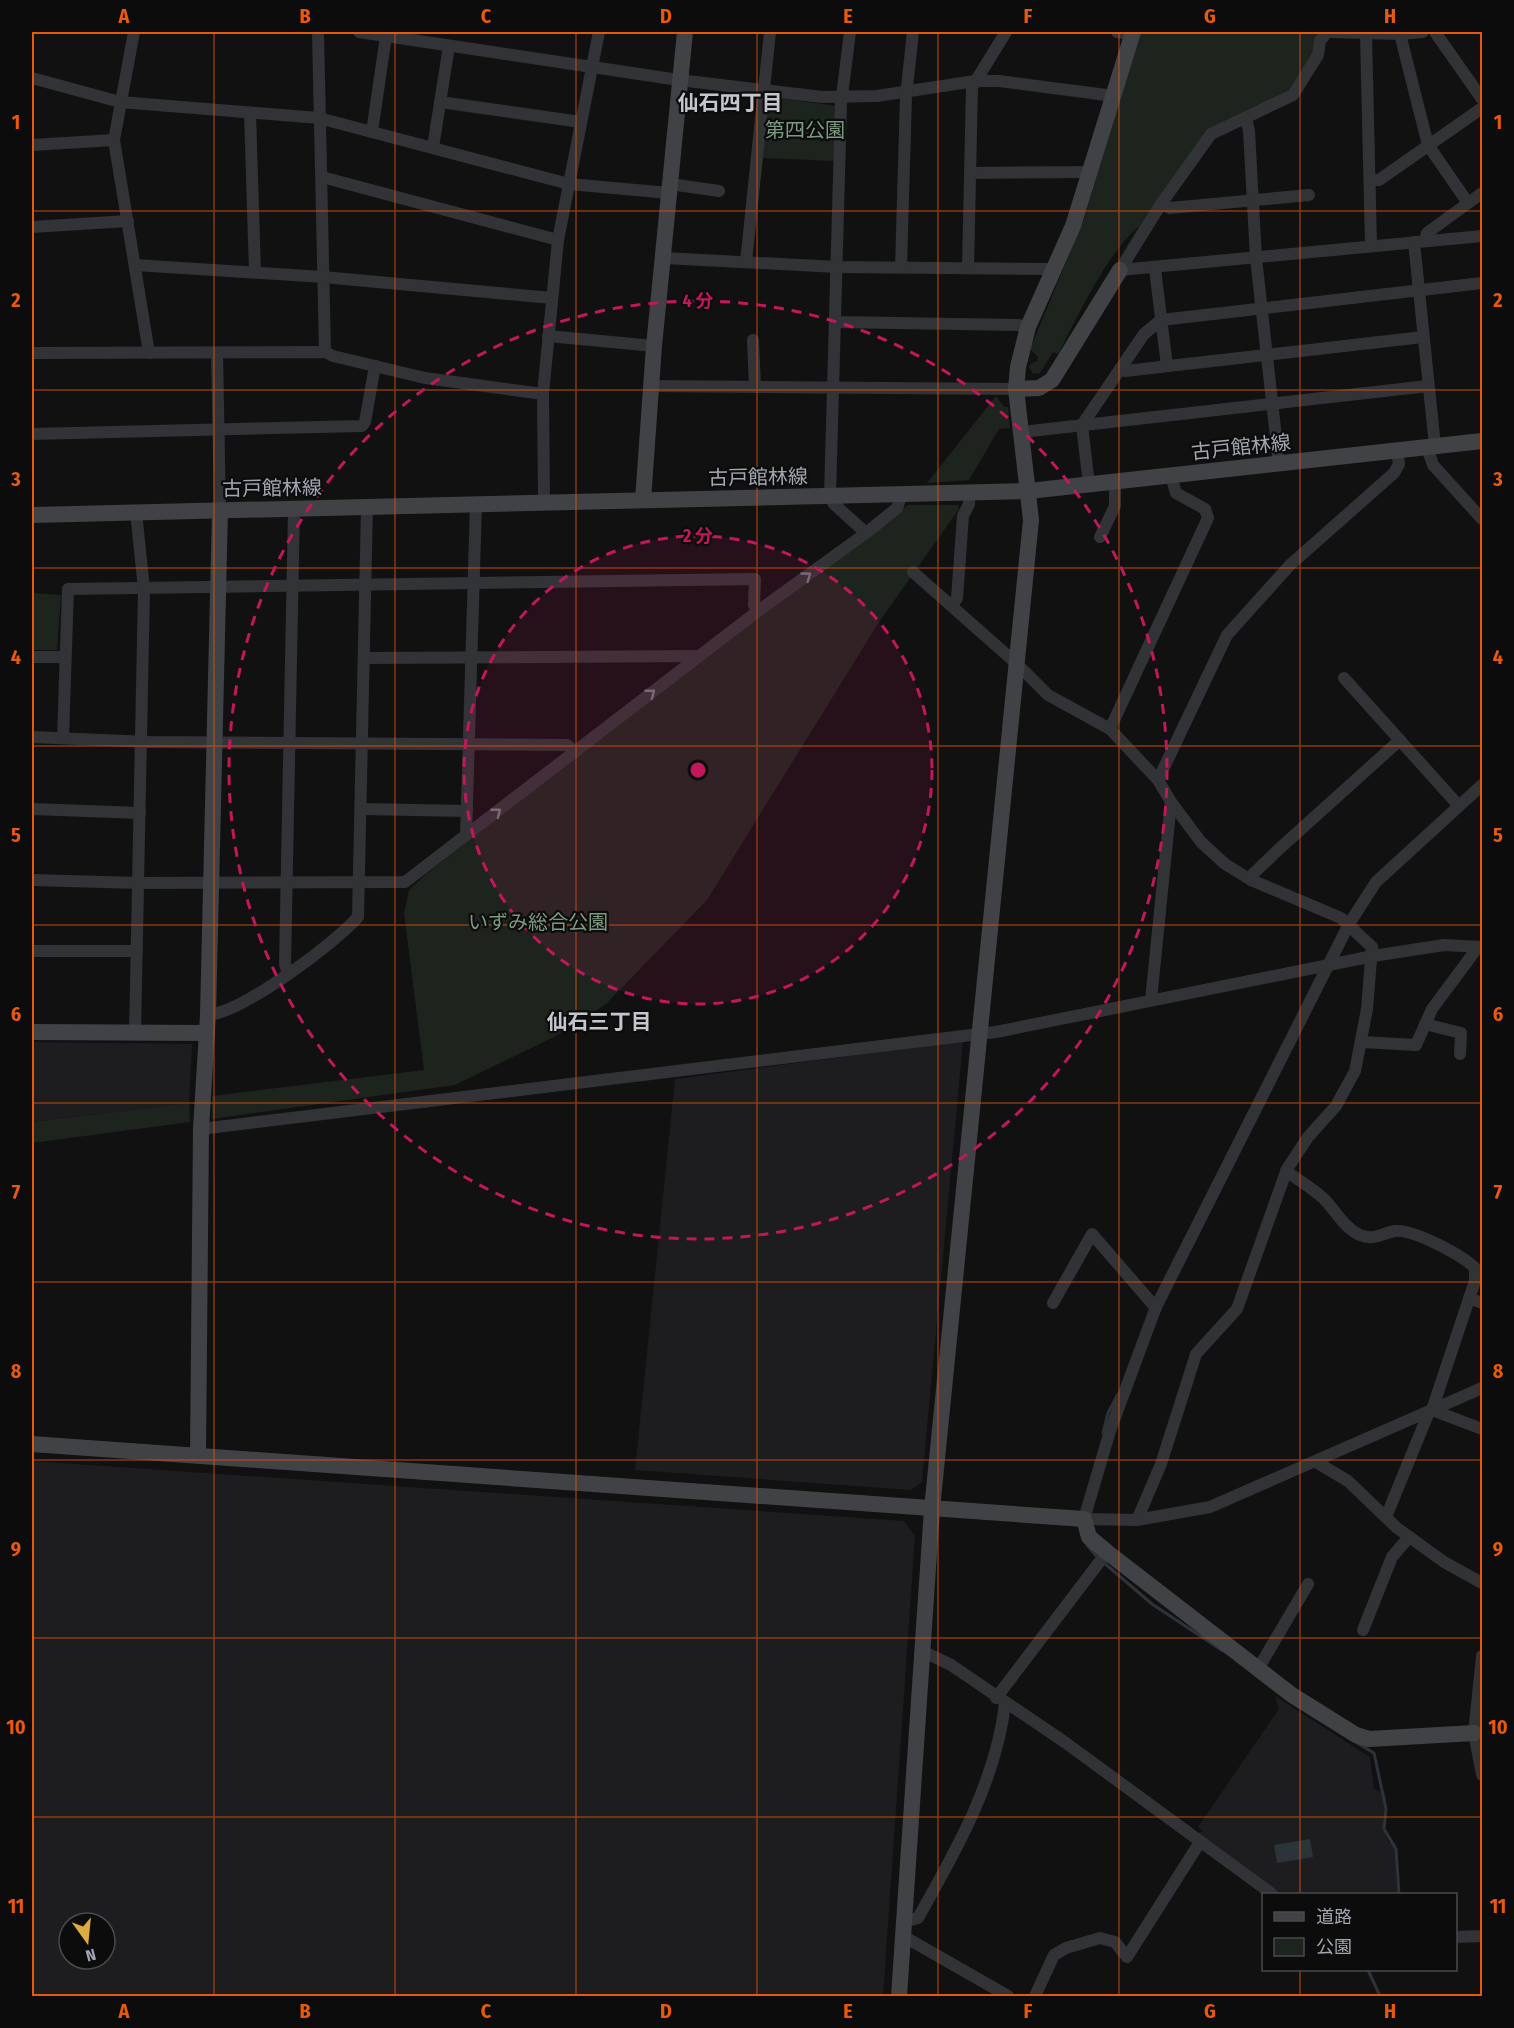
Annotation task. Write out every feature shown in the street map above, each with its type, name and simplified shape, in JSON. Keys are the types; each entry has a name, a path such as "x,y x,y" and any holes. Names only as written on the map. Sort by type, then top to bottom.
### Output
{"street":[{"path":"134,32 114,140 149,353"},
{"path":"318,32 325,352"},
{"path":"359,32 386,36 414,36 449,46 679,80 841,97 877,96 975,81 1011,82 1114,96"},
{"path":"544,503 543,394 558,240 599,32"},
{"path":"643,500 654,346 685,32"},
{"path":"746,262 770,32"},
{"path":"850,32 841,97 830,496 834,504 866,533"},
{"path":"901,267 906,90 913,32"},
{"path":"968,268 972,87 1006,32"},
{"path":"899,1996 932,1509 1031,520 1016,389 1018,367 1028,327 1055,271 1090,172 1114,96 1127,32"},
{"path":"651,386 1039,388 1052,380 1161,204 1211,134 1293,95 1318,55 1320,41 1329,32 1400,34 1423,32"},
{"path":"1435,32 1482,99"},
{"path":"1366,34 1371,245"},
{"path":"1400,34 1428,145 1468,203"},
{"path":"372,132 386,36"},
{"path":"433,147 449,46"},
{"path":"32,78 120,102 319,118 569,184 719,191"},
{"path":"440,102 581,122"},
{"path":"1371,180 1379,180 1482,108"},
{"path":"250,113 255,272"},
{"path":"1246,118 1256,258 1279,464"},
{"path":"32,145 114,140"},
{"path":"970,174 1090,172"},
{"path":"322,177 558,240"},
{"path":"1482,193 1419,241 1419,291 1433,465 1482,519"},
{"path":"1161,204 1170,208 1309,195"},
{"path":"32,227 128,221"},
{"path":"1120,270 1155,269 1371,245 1482,236"},
{"path":"664,258 837,267 1045,268 1055,271"},
{"path":"135,265 323,277 552,298"},
{"path":"1155,269 1167,366"},
{"path":"1089,485 1082,425 1144,334 1161,320 1482,283"},
{"path":"835,322 1028,327"},
{"path":"548,336 654,346"},
{"path":"1120,369 1125,371 1423,337"},
{"path":"753,340 754,387"},
{"path":"32,353 325,352 333,356 425,378 543,394"},
{"path":"198,1455 201,1129 208,1015 220,510 217,353"},
{"path":"32,434 362,426 365,422 375,366"},
{"path":"1022,432 1428,386"},
{"name":"古戸館林線","path":"32,515 1029,491 1482,441"},
{"path":"1158,780 1227,635 1290,565 1394,473 1399,464 1397,450"},
{"path":"1110,729 1208,518 1205,509 1176,493 1171,476"},
{"path":"1100,537 1115,506 1115,482"},
{"path":"952,605 957,598 963,516 969,504 969,493"},
{"path":"32,880 139,883 405,882 758,611 866,533 897,508 902,494"},
{"path":"466,835 476,504"},
{"path":"208,1015 228,1010 288,974 358,917 361,883 368,507"},
{"path":"288,974 285,964 294,509"},
{"path":"135,1033 144,589 136,512"},
{"path":"914,572 1017,664 1048,695 1110,729 1158,780 1171,802 1201,842 1225,864 1251,880 1328,910 1349,924 1372,947 1373,956 1362,1042 1355,1071 1336,1107 1308,1137 1286,1172 1237,1309 1196,1354 1161,1464 1137,1520"},
{"path":"63,738 68,589 755,579 754,606 758,611"},
{"path":"365,658 699,656"},
{"path":"32,657 65,657"},
{"path":"1344,678 1459,806"},
{"path":"32,737 142,741 567,745 574,752"},
{"path":"1251,880 1253,874 1400,740"},
{"path":"1474,1733 1369,1739 1356,1735 1329,1720 1258,1669 1107,1552 1089,1537 1084,1519 1110,1431 1156,1308 1234,1148 1330,965 1349,924 1376,882 1482,785"},
{"path":"1151,1000 1171,802"},
{"path":"32,809 141,813"},
{"path":"362,809 467,811"},
{"path":"201,1129 980,1034 1373,956 1444,945 1480,947"},
{"path":"1362,1042 1416,1045 1432,1009 1480,947"},
{"path":"32,951 137,951"},
{"path":"1425,1024 1461,1033 1460,1054"},
{"path":"32,1032 207,1033"},
{"path":"1286,1172 1323,1197 1349,1228 1360,1235 1373,1238 1398,1231 1446,1247 1463,1257 1475,1268 1475,1281 1430,1411 1386,1517"},
{"path":"1053,1303 1092,1234 1156,1308"},
{"path":"1469,1298 1482,1303"},
{"path":"32,1444 932,1509 1084,1519 1137,1520 1177,1515 1210,1507 1482,1388"},
{"path":"1430,1411 1482,1429"},
{"path":"1316,1462 1348,1481 1409,1537 1444,1562 1482,1582"},
{"path":"1362,1630 1392,1557 1409,1537"},
{"path":"903,1929 918,1917 956,1852 994,1762 1002,1733 1001,1701 1107,1552"},
{"path":"1258,1669 1308,1584"},
{"path":"922,1651 951,1665 1066,1743 1271,1893"},
{"path":"1482,1656 1474,1733 1482,1775"},
{"path":"1035,1996 1054,1955 1066,1948 1100,1938 1115,1942 1127,1957 1200,1842"},
{"path":"903,1929 1008,1996"},
{"path":"1457,1936 1482,1936"}],"shaded area":[{"path":"963,1041 922,1482 911,1490 635,1470 675,1079"},
{"path":"32,1042 192,1044 189,1103 32,1122"},
{"path":"32,1461 904,1521 915,1536 883,1996 32,1996"},
{"path":"1275,1696 1370,1757 1374,1789 1385,1794 1386,1798 1383,1827 1389,1843 1396,1843 1397,1893 1277,1893 1195,1834 1203,1831 1198,1827 1279,1709"},
{"path":"1310,1839 1313,1857 1277,1863 1274,1845"}],"green space":[{"path":"1140,32 1319,32 1313,53 1292,89 1206,132 1116,264 1139,226 1104,269 1058,354 1053,352 1040,373 1033,374 1029,367 1037,361 1038,357 1030,349 1084,219"},
{"name":"第四公園","path":"772,97 836,106 835,161 762,158 768,99"},
{"path":"996,396 1004,407 1008,407 1010,428 999,429 969,480 927,483"},
{"name":"いずみ総合公園","path":"908,505 958,505 959,509 879,622 707,900 606,1004 554,1037 455,1085 212,1119 212,1096 424,1070 404,913 409,890 425,875 749,621"},
{"path":"32,593 61,595 57,650 32,650"},
{"path":"189,1103 190,1122 32,1143 32,1122"}],"waterway":[{"path":"1103,1433 1108,1413 1118,1394"},
{"path":"1087,1545 1098,1558"},
{"path":"1103,1562 1152,1604 1223,1651"},
{"path":"1357,1743 1374,1753 1386,1809 1384,1829 1396,1849 1399,1893"},
{"path":"1368,1971 1380,1996"}],"district":[{"name":"仙石四丁目","path":"730,103"},
{"name":"仙石三丁目","path":"599,1022"}]}
